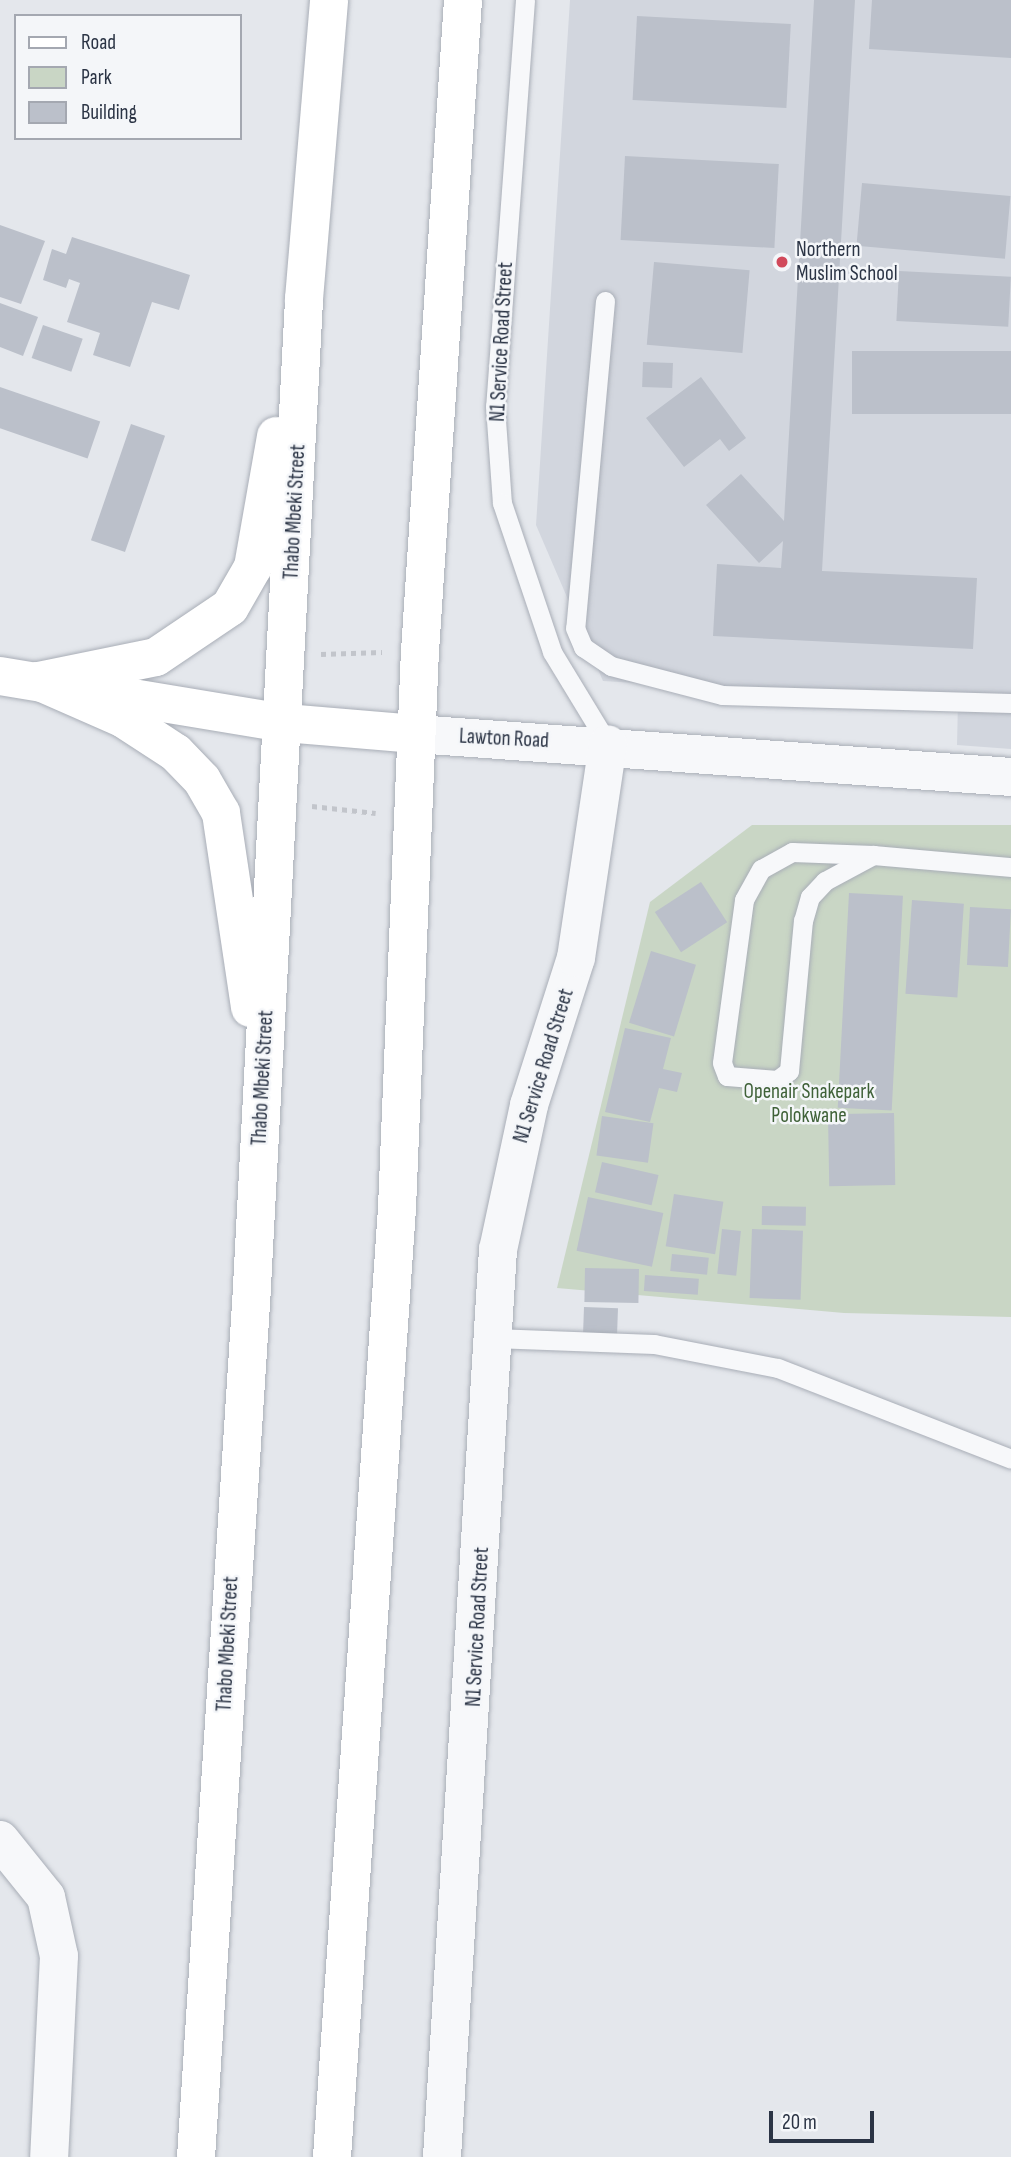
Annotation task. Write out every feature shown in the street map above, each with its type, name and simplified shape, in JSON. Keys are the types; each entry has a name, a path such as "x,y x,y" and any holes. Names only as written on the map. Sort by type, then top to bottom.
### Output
{"main road":[{"name":"Thabo Mbeki Street","path":"197,2157 289,654 304,299 329,0"},
{"path":"332,2157 397,1208 420,651 463,0"},
{"path":"38,681 156,657 230,607 253,567 304,299"},
{"name":"Lawton Road","path":"0,676 285,723 416,734"},
{"path":"38,681 124,719 176,753 221,813 262,1100"}],"street":[{"name":"Lawton Road","path":"416,734 608,744 1011,777"},
{"name":"N1 Service Road Street","path":"442,2157 498,1250 529,1105 576,958 608,744"},
{"path":"0,1840 46,1897 60,1956 50,2157"}],"lane":[{"name":"N1 Service Road Street","path":"525,0 495,406 502,503 552,652 608,744"},
{"path":"605,301 575,628 583,647 611,666 722,695 1011,703"},
{"path":"873,855 825,881 810,897 789,1071 778,1080 727,1076 722,1063 744,900 761,869 792,852 873,855 1011,867"},
{"path":"494,1338 654,1344 778,1368 1011,1459"}],"path":[{"path":"289,654 420,651"},
{"path":"280,802 412,817"}],"shaded area":[{"name":"Northern Muslim School","path":"570,0 1011,0 1011,749 957,745 958,702 603,681 536,525"}],"green space":[{"name":"Openair Snakepark Polokwane","path":"752,825 1011,825 1011,1317 844,1313 557,1288 650,902"}],"building":[{"path":"814,0 855,0 822,571 977,578 973,649 713,636 717,564 781,568 783,541 759,563 706,505 741,474 784,521"},
{"path":"872,0 1011,0 1011,58 869,49"},
{"path":"637,16 791,24 786,108 633,100"},
{"path":"625,156 779,164 774,248 621,240"},
{"path":"862,183 1010,196 1005,259 857,246"},
{"path":"0,225 45,241 21,304 0,297"},
{"path":"72,237 190,275 179,310 152,302 130,367 93,355 100,333 67,322 80,283 69,279 66,288 43,280 52,249 66,254"},
{"path":"654,262 750,270 742,353 647,345"},
{"path":"899,271 1011,277 1008,327 896,321"},
{"path":"0,303 38,317 23,356 0,347"},
{"path":"43,325 83,339 71,372 32,358"},
{"path":"852,351 1011,351 1011,414 852,414"},
{"path":"643,362 673,363 672,388 642,387"},
{"path":"701,377 746,438 729,451 720,439 684,467 646,418"},
{"path":"0,387 100,422 88,458 0,428"},
{"path":"131,424 165,436 125,552 91,540"},
{"path":"701,882 727,922 681,952 655,912"},
{"path":"849,893 903,896 892,1111 838,1108"},
{"path":"912,900 964,904 957,997 905,994"},
{"path":"970,907 1011,909 1008,967 967,965"},
{"path":"651,951 696,965 674,1036 629,1023"},
{"path":"625,1028 671,1038 663,1069 682,1073 677,1092 659,1088 650,1122 605,1112"},
{"path":"894,1113 895,1185 829,1186 828,1114"},
{"path":"602,1116 653,1123 648,1163 596,1156"},
{"path":"602,1162 659,1175 652,1205 595,1192"},
{"path":"674,1194 723,1202 715,1254 666,1246"},
{"path":"588,1197 663,1213 652,1267 577,1251"},
{"path":"762,1206 806,1207 806,1226 762,1225"},
{"path":"722,1229 741,1231 736,1276 717,1274"},
{"path":"752,1229 803,1231 801,1300 750,1298"},
{"path":"672,1254 709,1258 707,1275 670,1271"},
{"path":"585,1268 639,1269 638,1303 584,1302"},
{"path":"645,1275 699,1279 698,1295 644,1291"},
{"path":"584,1307 618,1308 617,1335 583,1334"}],"place":[{"name":"Northern Muslim School","path":"782,262"}]}
